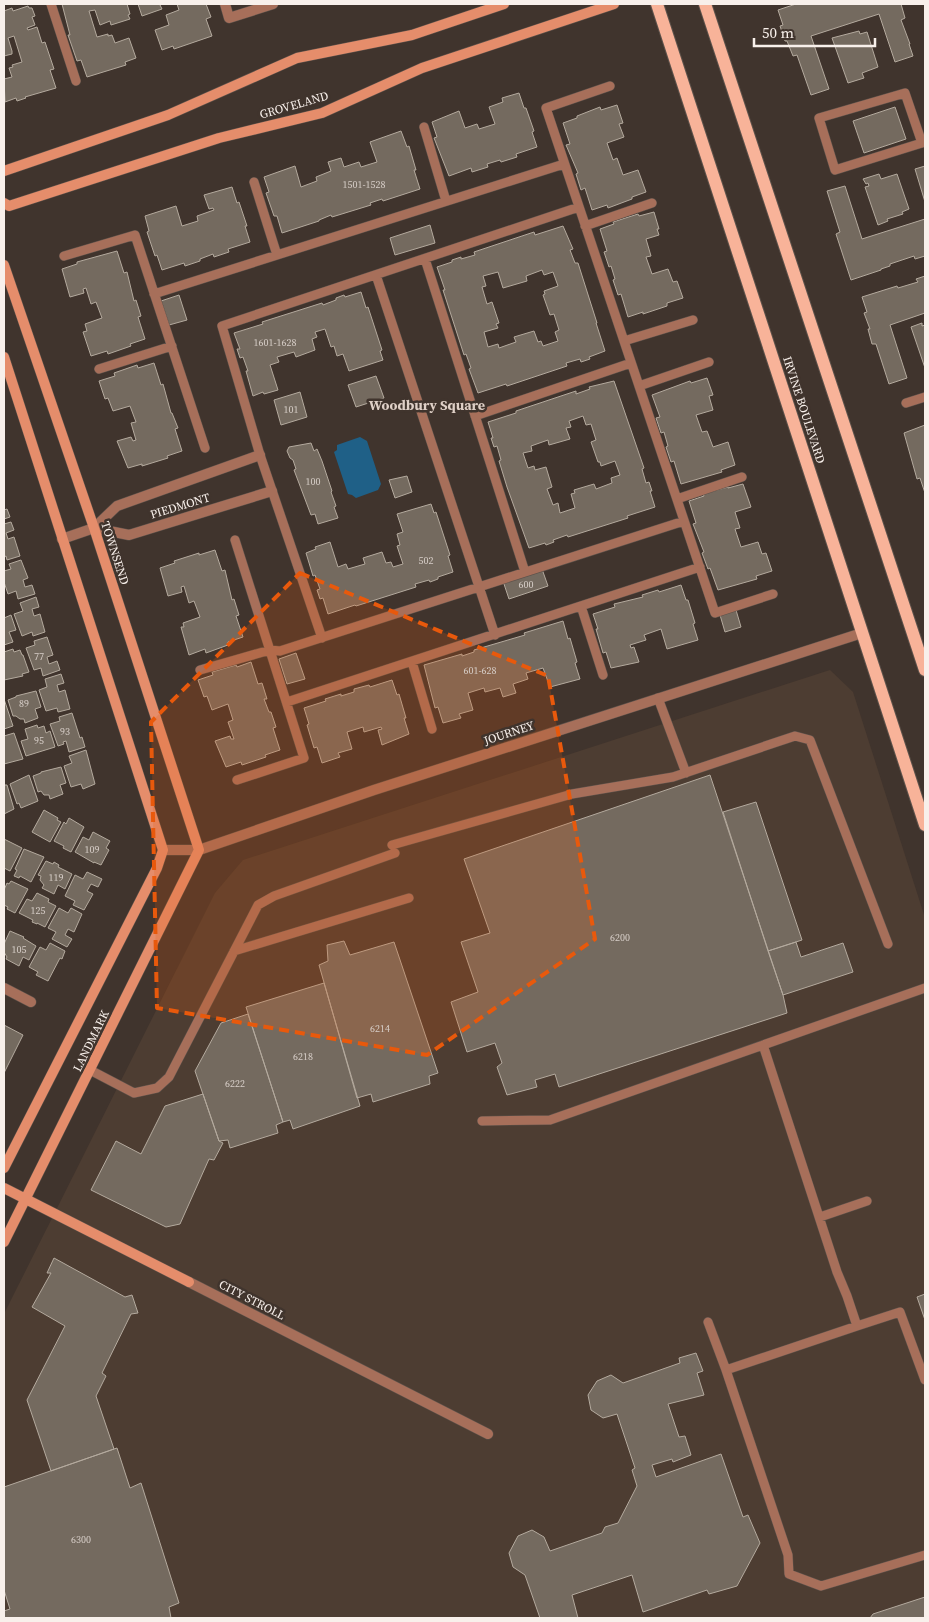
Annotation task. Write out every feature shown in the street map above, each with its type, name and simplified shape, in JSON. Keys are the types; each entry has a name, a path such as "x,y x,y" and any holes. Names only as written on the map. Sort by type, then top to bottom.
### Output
{"main road":[{"name":"IRVINE BOULEVARD","path":"656,4 925,825"},
{"path":"705,4 925,670"}],"street":[{"path":"225,4 229,18 273,4"},
{"path":"4,170 168,115 297,58 412,35 504,4"},
{"name":"GROVELAND","path":"4,203 9,206 219,138 322,113 422,68 614,4"},
{"name":"TOWNSEND","path":"4,265 94,528 199,850"},
{"path":"4,357 163,850"},
{"name":"PIEDMONT","path":"62,539 94,528 117,506 260,455"},
{"name":"PIEDMONT","path":"94,528 129,535 272,491"},
{"name":"JOURNEY","path":"163,850 199,850 374,790 862,632"},
{"name":"LANDMARK","path":"4,1168 157,868 163,850"},
{"name":"LANDMARK","path":"4,1242 199,850"},
{"path":"4,988 31,1002"},
{"name":"CITY STROLL","path":"4,1188 488,1434"}],"lane":[{"path":"51,4 76,81"},
{"path":"610,86 546,108 715,613 773,594"},
{"path":"905,93 924,142 835,170 819,118 905,93"},
{"path":"424,127 446,201"},
{"path":"154,294 564,164"},
{"path":"254,182 277,255"},
{"path":"586,226 652,203"},
{"path":"322,638 260,455 222,326 579,207"},
{"path":"64,256 135,235 206,448"},
{"path":"425,259 525,572"},
{"path":"376,275 495,634"},
{"path":"624,341 693,320"},
{"path":"99,369 172,346"},
{"path":"639,386 709,362"},
{"path":"475,416 631,363"},
{"path":"906,402 925,397"},
{"path":"677,499 742,477"},
{"path":"200,670 270,650 280,652 684,521"},
{"path":"235,540 304,758 237,780"},
{"path":"287,702 700,567"},
{"path":"582,606 603,675"},
{"path":"412,662 432,729"},
{"path":"658,698 686,773"},
{"path":"90,1070 134,1093 157,1088 169,1077 258,905 274,896 393,849 572,794 673,777 795,736 810,740 888,944"},
{"path":"234,952 409,898"},
{"path":"482,1121 550,1120 925,988"},
{"path":"763,1045 837,1272 857,1326"},
{"path":"820,1217 867,1201"},
{"path":"726,1370 900,1312 924,1375"},
{"path":"708,1322 788,1555 790,1574 821,1586 925,1555"}],"highlighted area":[{"path":"300,573 548,676 595,939 427,1055 157,1008 151,722"}],"shaded area":[{"path":"830,670 853,692 925,918 925,1618 4,1618 4,1314 215,893 243,860"}],"water":[{"path":"360,437 367,441 381,484 378,490 356,498 348,494 334,452 337,450 337,445"}],"building":[{"path":"62,4 127,4 130,19 111,25 110,21 100,25 95,10 89,11 97,37 108,34 108,36 112,35 115,43 129,38 136,58 125,62 126,65 87,77 81,60 77,61 68,35 70,35"},
{"path":"138,4 163,4 160,5 162,9 142,16"},
{"path":"177,4 206,4 211,17 206,19 212,36 174,49 173,46 162,50 155,30 169,25 166,15 179,10"},
{"path":"796,4 901,4 905,18 901,20 913,56 895,62 879,14 811,36 829,89 811,95 797,55 793,56 780,26 783,25 778,10"},
{"path":"28,6 32,8 35,16 32,17 35,25 27,28 28,30 37,27 42,43 45,42 54,69 50,70 56,88 17,101 16,98 5,102 4,79 12,77 9,68 13,67 12,65 22,62 14,36 8,38 12,54 4,56 4,11 12,8 13,11"},
{"path":"859,31 860,34 867,32 878,67 862,73 864,78 848,83 832,38"},
{"path":"519,93 534,131 532,132 537,147 516,154 517,157 487,164 488,167 472,172 471,168 449,176 434,138 437,137 432,122 459,111 465,128 477,124 479,129 495,124 489,107 503,102 502,98"},
{"path":"617,105 623,123 619,124 624,137 607,143 613,160 617,158 623,175 638,170 646,192 608,208 607,205 592,210 585,188 581,190 576,174 578,173 566,145 570,144 563,123 600,107 601,110"},
{"path":"895,107 906,139 864,153 853,121"},
{"path":"401,131 407,147 409,146 420,189 383,201 382,199 370,203 371,205 332,217 331,215 282,233 277,216 274,216 266,193 269,192 264,177 295,166 301,187 317,181 316,177 331,171 328,162 341,158 344,167 359,162 361,167 377,162 370,142"},
{"path":"925,166 925,202 915,169"},
{"path":"879,174 881,179 897,174 909,209 902,212 903,214 887,219 888,221 878,225 865,187 869,186 863,179"},
{"path":"845,186 862,239 925,219 925,256 915,259 914,256 851,280 836,234 840,232 827,191"},
{"path":"232,187 247,226 245,226 250,242 228,249 229,252 214,257 213,254 185,266 184,263 162,270 147,232 149,231 145,216 176,206 182,226 198,221 197,216 214,210 213,208 209,209 204,195"},
{"path":"654,212 659,235 646,239 651,256 646,257 652,274 668,269 673,282 677,281 683,298 667,303 667,306 628,317 621,294 618,295 611,266 609,267 604,252 607,251 600,229 614,224 613,222 638,214 639,216"},
{"path":"430,225 435,243 395,255 390,238"},
{"path":"563,226 573,249 570,250 575,263 578,263 605,351 581,362 580,359 566,363 567,366 507,386 506,384 478,393 469,369 471,368 466,354 464,355 437,267 461,257 461,259 475,255 474,252 534,232 535,235","holes":["542,270 544,275 553,272 558,286 544,291 545,294 543,295 550,315 554,314 559,330 555,332 558,341 543,346 541,341 538,342 534,331 514,337 516,342 499,348 498,344 488,347 484,332 498,328 496,324 499,323 492,302 487,304 482,287 486,286 483,276 498,272 503,288 527,281 526,276"]},
{"path":"117,251 124,273 127,272 134,301 136,300 141,316 138,317 145,339 108,354 107,351 91,356 83,332 87,331 85,324 102,318 96,302 91,304 86,288 83,289 84,293 70,297 62,269 77,264 77,262"},
{"path":"925,276 925,313 890,325 907,378 889,384 876,344 872,344 868,329 870,329 864,313 867,312 862,297 897,286 898,288 918,282 916,279"},
{"path":"361,292 382,350 380,351 383,360 349,371 343,354 337,356 334,346 331,347 325,329 315,332 317,337 312,339 315,350 296,357 294,352 277,357 279,362 270,365 278,390 264,394 263,392 253,396 246,371 248,371 243,357 240,358 237,349 240,349 234,333 322,303 323,305 344,295 345,297"},
{"path":"179,295 187,320 169,325 161,301"},
{"path":"922,323 922,326 925,325 925,368 911,327"},
{"path":"154,363 178,428 175,429 182,451 167,456 168,458 128,468 117,441 131,437 133,441 136,440 131,423 136,422 130,406 113,411 108,398 105,399 99,381 115,376 114,373 137,365 138,368"},
{"path":"376,376 384,398 356,407 348,385"},
{"path":"707,378 713,395 709,396 713,410 696,415 702,432 707,431 713,447 728,442 735,465 721,470 722,472 681,484 674,461 671,462 666,447 668,446 664,432 661,433 656,418 660,417 652,395 690,381 691,383"},
{"path":"614,381 644,468 642,469 646,483 649,482 652,491 650,491 655,507 627,516 628,518 568,537 567,535 553,540 554,542 546,545 545,543 529,548 507,487 499,461 501,460 497,446 494,447 491,438 493,438 488,422 576,391 576,394 590,389 589,387","holes":["583,416 586,425 591,424 596,440 591,442 598,462 600,462 601,466 615,461 620,475 611,478 612,483 596,489 594,484 574,490 575,493 571,494 575,508 560,513 558,503 553,505 547,489 552,487 546,467 535,470 534,466 528,468 523,453 532,451 531,446 548,440 549,445 570,439 566,428 571,427 569,421"]},
{"path":"300,392 307,417 281,425 274,400"},
{"path":"925,425 925,493 920,478 917,479 904,433"},
{"path":"311,443 314,451 317,449 322,461 332,491 336,506 334,507 338,518 318,524 315,514 311,515 294,470 296,469 293,460 287,451 289,447"},
{"path":"407,476 412,492 395,498 389,480"},
{"path":"743,484 751,507 735,512 740,528 735,529 741,547 758,542 762,554 766,553 772,571 756,576 757,579 718,590 702,553 704,552 693,524 696,523 689,501 704,496 703,494"},
{"path":"431,504 434,513 436,512 450,555 448,556 453,572 430,582 429,580 415,584 416,587 328,614 323,598 320,599 317,590 320,589 315,575 313,576 306,553 316,549 315,547 330,542 338,567 346,564 348,569 365,564 363,558 382,552 386,563 391,562 393,567 403,564 397,546 400,545 397,534 403,532 397,514"},
{"path":"7,509 10,517 4,519 4,510"},
{"path":"11,522 14,530 6,533 8,539 14,537 20,556 7,560 6,556 4,557 4,524"},
{"path":"215,550 222,571 225,570 232,600 234,599 239,615 236,616 243,637 206,653 205,649 189,655 181,627 184,627 183,623 200,617 194,601 189,603 184,586 181,587 182,592 168,596 160,568 175,563 174,561"},
{"path":"21,560 28,578 23,580 25,587 32,585 35,594 18,599 16,591 8,594 4,582 4,571 11,569 9,564"},
{"path":"542,569 548,586 509,599 503,581"},
{"path":"681,585 686,600 688,600 698,640 667,649 661,629 644,635 646,640 630,645 631,648 634,647 639,662 611,668 606,652 603,653 593,614 615,607 614,604"},
{"path":"36,597 39,607 32,609 34,616 40,614 45,632 33,636 32,632 22,636 14,614 23,611 20,603"},
{"path":"736,610 741,627 725,632 720,615"},
{"path":"11,615 16,630 9,632 13,642 4,645 4,618"},
{"path":"563,621 568,639 570,638 580,679 550,687 543,668 526,673 528,679 513,684 516,693 503,697 500,688 485,692 484,688 468,693 473,710 459,714 461,718 443,723 438,707 435,708 424,665 462,654 462,656 474,652 474,650 525,635 524,633"},
{"path":"47,637 53,655 47,657 49,664 57,661 60,670 43,676 41,668 34,670 26,648 35,645 34,641"},
{"path":"13,649 14,652 20,650 29,672 22,674 23,676 4,680 4,652"},
{"path":"296,653 305,679 287,684 279,659"},
{"path":"251,662 258,684 262,683 267,699 264,699 276,727 273,728 280,750 242,765 241,762 226,767 215,741 230,736 231,739 234,739 228,722 233,720 228,704 212,710 207,696 204,697 198,680 213,675 212,672"},
{"path":"61,674 64,683 57,685 59,692 65,690 70,709 58,712 57,708 46,711 39,690 47,687 45,679"},
{"path":"392,680 397,695 399,694 409,734 382,745 378,730 382,729 381,727 364,732 363,727 347,732 352,749 338,753 340,757 322,763 317,747 314,748 304,708 326,701 325,699 354,692 354,689 369,685 370,687"},
{"path":"36,691 41,707 35,709 38,718 25,723 24,719 13,716 8,700"},
{"path":"4,699 13,726 4,729"},
{"path":"72,713 85,747 69,752 66,741 58,746 50,724 60,721 59,717"},
{"path":"37,725 38,728 44,726 46,733 50,731 55,747 26,756 21,741 28,739 25,729"},
{"path":"14,733 23,759 4,764 4,736"},
{"path":"86,750 95,784 83,789 81,784 71,787 64,766 72,763 69,756"},
{"path":"61,767 66,783 60,785 63,794 50,799 49,795 44,795 41,791 38,792 33,776"},
{"path":"29,775 38,801 21,808 19,803 17,804 10,784"},
{"path":"710,775 783,995 787,1013 559,1087 555,1074 535,1080 537,1087 507,1095 497,1067 502,1063 495,1043 467,1052 451,1002 478,992 461,942 490,933 464,859"},
{"path":"4,785 7,785 14,809 4,814"},
{"path":"756,802 802,940 768,951 723,812"},
{"path":"44,810 58,818 57,820 61,822 50,842 32,832"},
{"path":"69,818 84,827 71,852 54,841 64,822 66,824"},
{"path":"93,832 110,841 106,848 109,850 101,865 75,852 83,837 89,840"},
{"path":"4,839 22,848 10,871 4,868"},
{"path":"24,849 44,857 31,882 20,876 19,878 14,876"},
{"path":"46,861 53,864 54,862 59,865 58,867 72,874 65,889 58,885 54,894 42,888 44,885 40,880 41,876 38,875"},
{"path":"87,872 102,879 98,887 91,884 87,891 93,894 84,910 73,905 75,901 65,896 75,875 83,879"},
{"path":"11,881 28,889 15,913 4,905 4,890 7,883 9,884"},
{"path":"37,893 49,899 48,902 56,906 45,927 32,922 33,920 19,913 27,899 32,901"},
{"path":"59,908 68,913 71,908 82,914 74,932 68,929 65,935 72,939 67,947 52,939 56,932 48,928"},
{"path":"10,931 24,937 36,946 29,960 23,957 19,966 6,959 7,957 4,952 4,944"},
{"path":"344,941 350,955 394,942 438,1073 429,1076 430,1084 373,1102 371,1094 357,1098 319,965 328,961 327,945"},
{"path":"796,942 801,957 843,943 853,972 783,995 768,951"},
{"path":"50,943 65,951 48,981 36,975 38,972 29,967 40,947 46,950"},
{"path":"324,983 360,1106 293,1129 290,1120 283,1122 246,1007"},
{"path":"248,1014 283,1122 276,1125 278,1133 230,1148 228,1140 219,1141 195,1071 221,1023"},
{"path":"4,1025 23,1035 4,1073"},
{"path":"203,1094 219,1141 223,1143 214,1160 209,1159 180,1224 166,1227 91,1190 116,1141 141,1154 165,1106"},
{"path":"54,1258 125,1297 132,1295 138,1313 131,1314 102,1373 106,1376 96,1396 114,1449 51,1471 27,1400 65,1326 32,1307 51,1273 47,1273"},
{"path":"925,1294 925,1320 917,1297"},
{"path":"696,1353 703,1371 697,1373 704,1395 668,1404 679,1437 685,1436 691,1455 673,1462 672,1459 652,1465 656,1477 721,1454 743,1517 748,1515 760,1543 737,1586 709,1594 707,1590 643,1612 632,1575 572,1595 578,1618 540,1618 525,1575 513,1567 509,1553 518,1536 532,1530 544,1537 550,1551 602,1533 605,1527 618,1523 637,1486 632,1470 635,1468 617,1414 603,1418 591,1410 588,1395 597,1381 611,1375 623,1383 680,1363 679,1358"},
{"path":"117,1448 130,1488 141,1483 179,1603 169,1607 171,1618 4,1618 4,1611 10,1609 4,1590 4,1487"},
{"path":"925,1597 925,1618 870,1618 873,1614"}],"district":[{"name":"Woodbury Square","path":"427,405"}]}
